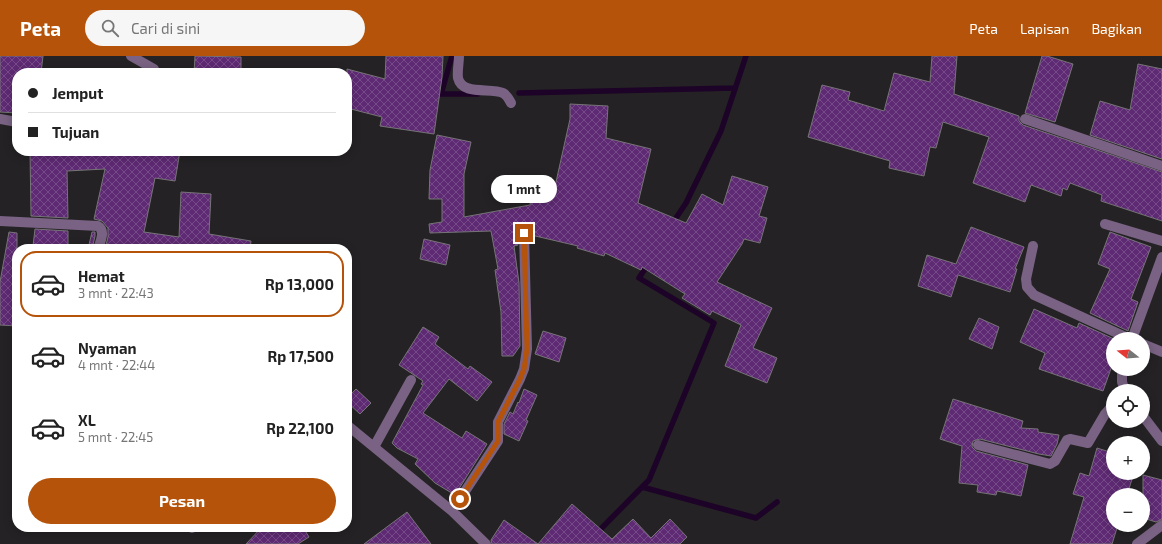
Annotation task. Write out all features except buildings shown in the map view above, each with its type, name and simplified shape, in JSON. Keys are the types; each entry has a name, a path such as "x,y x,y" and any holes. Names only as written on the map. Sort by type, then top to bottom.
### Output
{"street":[{"path":"131,56 152,68"},
{"path":"459,56 458,76 460,83 474,90 497,91 503,93 511,102"},
{"path":"0,119 12,121"},
{"path":"1025,119 1162,166"},
{"path":"0,221 98,226 102,231 99,244"},
{"path":"1105,224 1162,241"},
{"path":"452,511 498,441 498,422 517,386 524,369 527,349 524,233"},
{"path":"1033,246 1026,279 1027,287 1034,295 1116,332"},
{"path":"1134,332 1162,257"},
{"path":"1150,347 1162,352"},
{"path":"374,447 411,380"},
{"path":"978,445 1050,464 1055,461 1067,440 1070,439 1088,442 1106,413"},
{"path":"1150,425 1162,441"},
{"path":"352,429 452,511 486,544"},
{"path":"1137,544 1162,525"}],"waterway":[{"path":"452,56 441,94 478,94"},
{"path":"672,224 686,203 721,131 746,56"},
{"path":"519,93 735,88"},
{"path":"586,544 649,480 714,323 639,278 648,264"},
{"path":"642,487 756,518 777,502"}],"route":[{"path":"460,499 498,441 498,422 524,369 527,349 524,233"}]}
